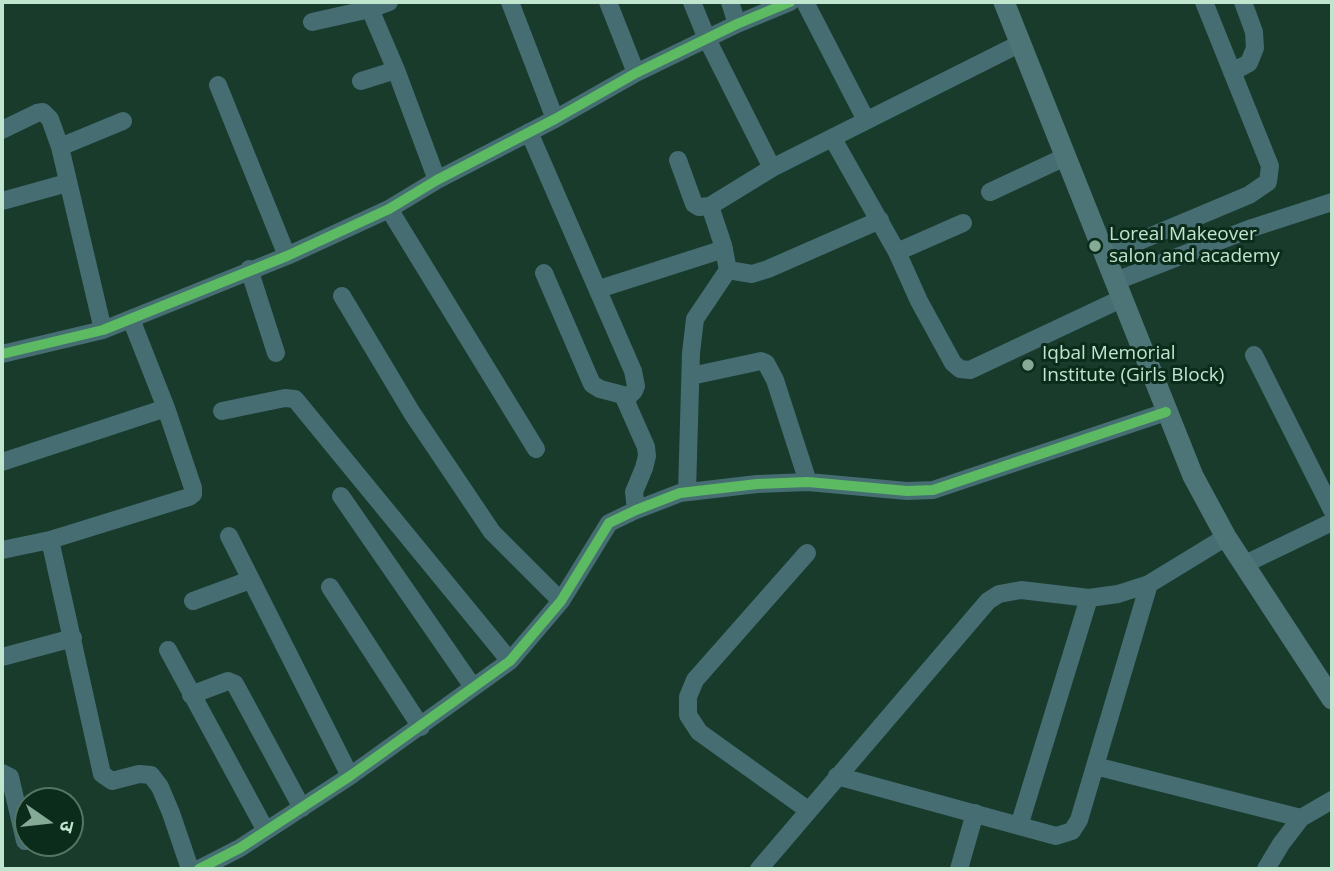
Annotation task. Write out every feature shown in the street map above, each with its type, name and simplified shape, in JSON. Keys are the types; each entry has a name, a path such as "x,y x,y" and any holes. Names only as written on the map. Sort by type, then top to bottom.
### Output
{"main road":[{"path":"1004,2 1193,476 1226,537 1332,699"}],"street":[{"path":"312,22 389,2"},
{"path":"510,2 555,119"},
{"path":"608,2 636,73"},
{"path":"692,2 707,39 772,168"},
{"path":"730,2 737,24"},
{"path":"2,354 103,330 249,269 287,256 388,209 636,73 737,24 790,2"},
{"path":"805,2 866,120"},
{"path":"1106,255 1249,195 1268,182 1270,166 1204,2"},
{"path":"1232,72 1249,63 1255,48 1254,32 1243,2"},
{"path":"370,9 437,180"},
{"path":"678,160 694,204 699,207 710,206 772,168 1019,44"},
{"path":"361,81 396,70"},
{"path":"218,85 287,256"},
{"path":"2,130 37,113 43,112 50,119 60,148 103,330"},
{"path":"60,148 123,121"},
{"path":"530,132 633,371 636,386 626,399"},
{"path":"833,139 880,220 953,363 963,370 970,370 1120,289 1252,228 1332,202"},
{"path":"990,192 1065,158"},
{"path":"2,201 67,183"},
{"path":"687,492 695,319 727,270 724,249 710,206"},
{"path":"388,209 536,449"},
{"path":"727,270 752,274 768,269 880,220"},
{"path":"897,252 963,223"},
{"path":"599,289 724,249"},
{"path":"249,269 276,353"},
{"path":"544,273 592,384 600,389 624,395 647,451 644,468 634,492 636,510"},
{"path":"342,296 412,413 492,532 561,601"},
{"path":"2,550 50,540 193,494 166,408 131,319"},
{"path":"1254,355 1332,510"},
{"path":"691,376 761,360 766,363 775,380 808,482"},
{"path":"222,411 285,398 295,399 510,661"},
{"path":"2,462 166,408"},
{"path":"199,869 240,848 350,776 510,661 561,601 609,523 636,510 687,492 757,484 808,482 906,491 933,490 1166,412"},
{"path":"341,496 473,687"},
{"path":"1245,564 1332,522"},
{"path":"229,536 350,776"},
{"path":"759,869 988,601 999,594 1021,590 1089,598 1118,594 1149,584 1226,537"},
{"path":"50,540 102,774 112,782 139,774 151,775 167,805 190,869"},
{"path":"807,553 695,680 688,697 688,715 699,732 807,810"},
{"path":"193,601 250,580"},
{"path":"837,776 1056,835 1072,831 1079,820 1149,584"},
{"path":"330,587 421,727"},
{"path":"1019,826 1089,598"},
{"path":"2,657 73,638"},
{"path":"168,650 266,831"},
{"path":"191,695 228,681 235,684 302,808"},
{"path":"1094,766 1301,818"},
{"path":"2,773 10,777 14,794"},
{"path":"1266,869 1301,818 1332,800"},
{"path":"959,869 975,813"}],"cycle path":[{"path":"2,354 103,330 287,256 389,209 437,180 555,119 636,73 737,24 790,2"},
{"path":"199,869 240,848 350,776 510,661 561,601 609,523 636,510 680,493 757,484 808,482 907,491 933,490 1166,412"}],"place":[{"name":"Loreal Makeover salon and academy","path":"1095,246"},
{"name":"Iqbal Memorial Institute (Girls Block)","path":"1028,365"}]}
